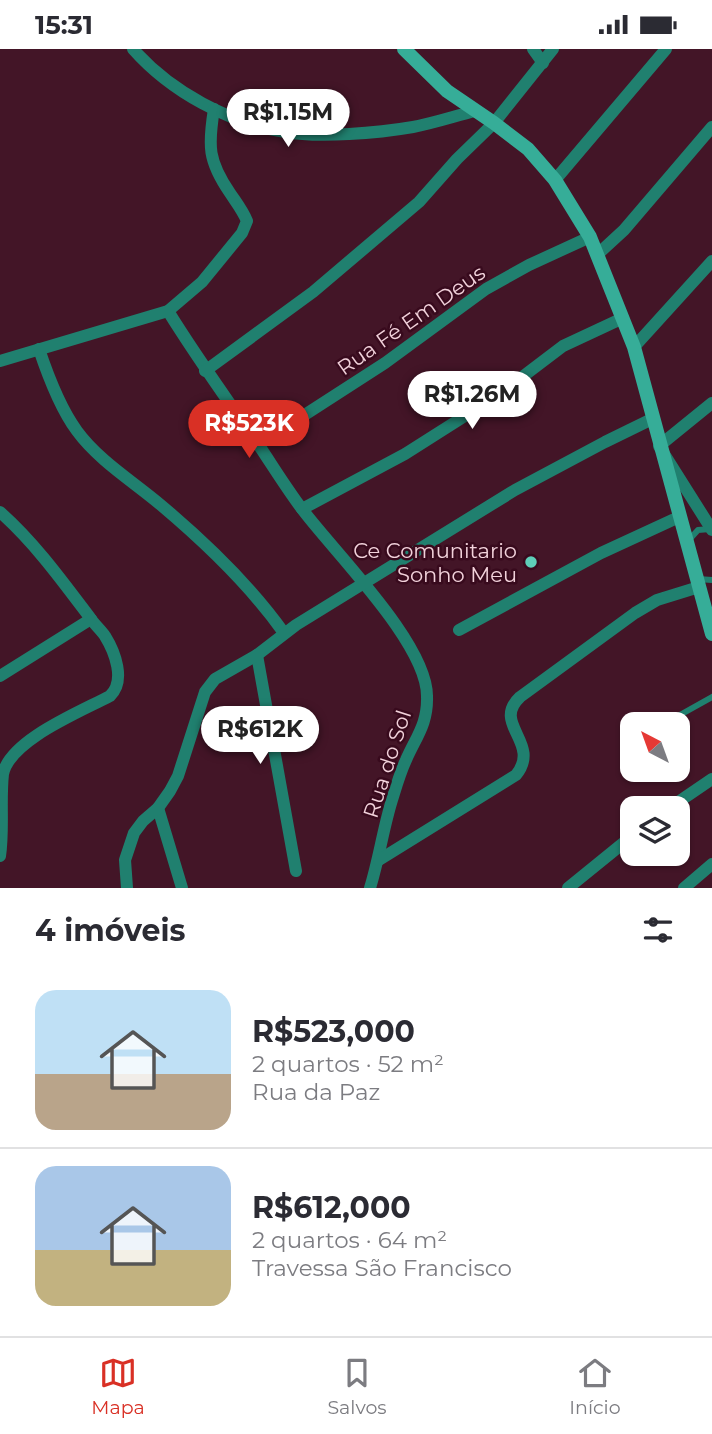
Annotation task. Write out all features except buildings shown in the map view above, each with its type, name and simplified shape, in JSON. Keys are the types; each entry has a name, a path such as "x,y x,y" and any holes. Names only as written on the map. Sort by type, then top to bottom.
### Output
{"main road":[{"path":"404,49 447,91 528,149 555,180 590,237 634,348 712,634"}],"street":[{"path":"134,49 150,68 174,88 214,109 285,132 320,134 413,127 475,111"},
{"path":"533,49 543,63"},
{"path":"205,371 313,292 419,202 494,123 553,49"},
{"path":"555,180 666,49"},
{"path":"0,361 168,311 202,282 246,225 246,218 216,174 210,154 214,109"},
{"path":"598,254 624,230 712,127"},
{"name":"Rua Fé Em Deus","path":"258,445 385,363 486,289 529,265 590,237"},
{"path":"634,348 712,261"},
{"name":"Rua do Sol","path":"168,311 205,371 302,509 365,583 414,655 425,677 426,715 390,804 379,860 370,888"},
{"path":"302,509 405,454 500,393 563,346 624,318"},
{"path":"38,349 69,419 78,432 95,451 164,508 236,574 284,633"},
{"path":"712,403 659,446 712,530"},
{"path":"127,888 125,872 128,849 134,833 158,808 178,776 205,692 215,679 257,655 284,633 515,490 652,419"},
{"path":"0,512 73,593 105,636 116,662 118,683 117,690 110,696 32,738 17,748 7,761 2,793 0,856"},
{"path":"459,630 601,553 679,517"},
{"path":"379,860 516,775 523,766 525,755 523,745 513,729 511,718 514,703 635,613 657,600 697,583"},
{"path":"0,676 91,619"},
{"path":"257,655 296,871"},
{"path":"687,796 712,779"},
{"path":"158,808 182,888"},
{"path":"568,888 620,846"},
{"path":"684,888 712,865"}],"lane":[{"path":"687,545 698,530 712,530"},
{"path":"697,583 712,580"},
{"path":"685,712 712,697"}],"place":[{"name":"Ce Comunitario Sonho Meu","path":"531,562"}]}
